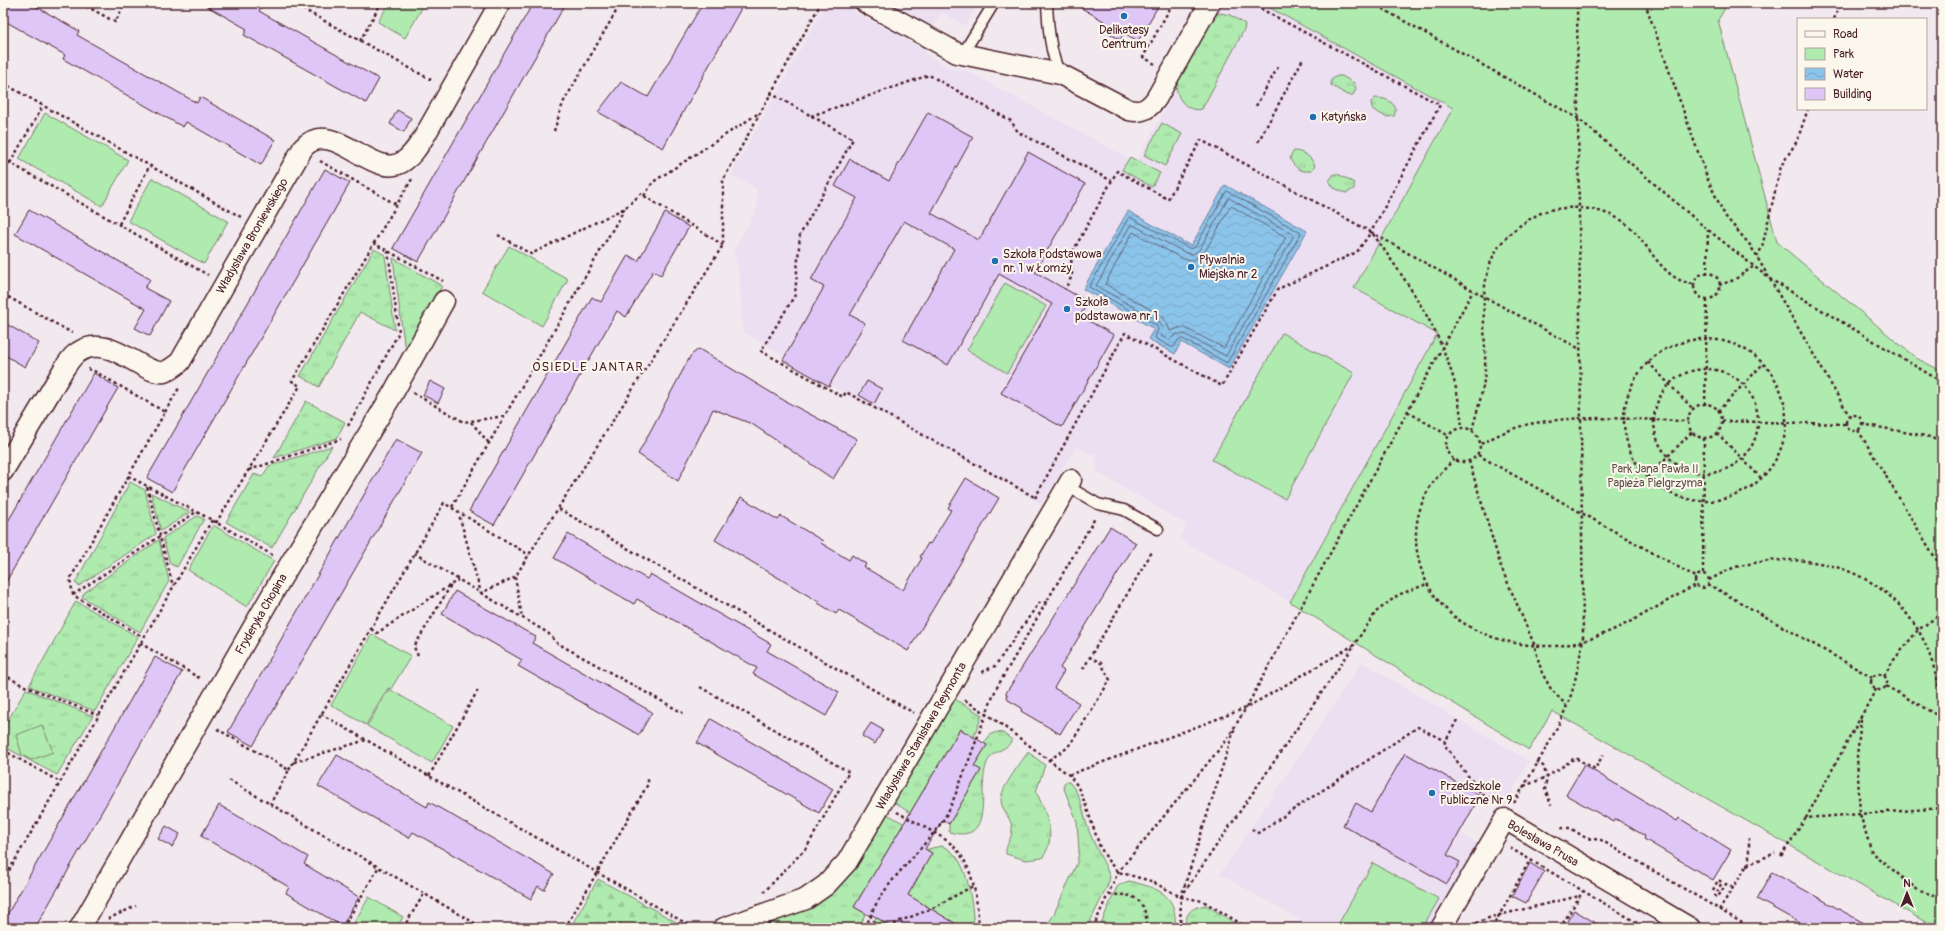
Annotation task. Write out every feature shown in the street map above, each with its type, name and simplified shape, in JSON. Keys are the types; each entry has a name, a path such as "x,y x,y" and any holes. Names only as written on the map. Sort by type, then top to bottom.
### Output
{"street":[{"name":"Władysława Broniewskiego","path":"3,471 64,367 76,353 88,348 96,347 112,349 152,371 163,372 171,369 180,362 257,226 308,142 313,139 335,142 384,166 399,164 412,154 420,143 500,3"},
{"path":"866,3 957,53 1060,74 1129,110 1138,112 1148,108 1156,99 1210,3"},
{"name":"Fryderyka Chopina","path":"80,928 290,565 392,395 444,301"},
{"name":"Władysława Stanisława Reymonta","path":"724,928 806,899 830,881 847,862 1069,483"},
{"name":"Bolesława Prusa","path":"1441,928 1507,815 1690,928"}],"lane":[{"path":"962,54 994,3"},
{"path":"1048,3 1052,48 1055,65 1060,74"},
{"name":"Władysława Stanisława Reymonta","path":"1069,483 1098,504 1124,510 1158,529"}],"path":[{"path":"81,3 115,22 126,3"},
{"path":"292,3 450,90"},
{"path":"360,41 381,3"},
{"path":"554,131 563,103 621,3"},
{"path":"481,593 515,577 723,245 723,180 821,3"},
{"path":"1171,73 1143,57 1174,3"},
{"path":"1035,498 1125,333 1222,386 1278,289 1357,252 1371,232 1440,105 1250,3"},
{"path":"1372,3 1579,119 1708,229 1770,279 1942,382"},
{"path":"1457,720 1444,744 1481,794 1507,815 1556,728 1572,693 1582,642 1577,3"},
{"path":"1645,3 1708,180 1725,216 1750,246 1757,257 1850,417"},
{"path":"1834,18 1841,3"},
{"path":"1258,142 1303,59"},
{"path":"1256,106 1278,67"},
{"path":"811,116 929,75 1011,121 1018,132 1112,181"},
{"path":"3,83 257,226"},
{"path":"770,93 853,139 800,235 795,295 761,351 843,397 846,392 1040,500"},
{"path":"10,163 43,106"},
{"path":"1757,257 1762,247 1781,166 1797,141 1808,110"},
{"path":"644,196 654,182 760,112"},
{"path":"1065,289 1072,276 1071,255 1117,171 1168,199 1201,140 1371,232 1580,349"},
{"path":"3,159 224,284"},
{"path":"317,160 323,161 397,205"},
{"path":"118,224 149,166"},
{"path":"216,523 300,386 292,381 413,178"},
{"path":"452,507 626,208 641,194 723,245"},
{"path":"498,235 531,254 626,208"},
{"path":"1472,430 1480,400 1485,372 1483,296 1489,264 1509,234 1530,219 1544,212 1562,208 1579,208 1606,213 1622,221 1634,232 1669,274 1687,283 1694,284"},
{"path":"1707,274 1708,229"},
{"path":"1371,232 1420,306 1441,345 1458,396 1462,427"},
{"path":"373,243 444,282"},
{"path":"347,428 399,332 388,252"},
{"path":"1720,285 1734,280 1754,266"},
{"path":"1707,274 1714,276 1720,285 1717,294 1707,299 1699,296 1696,292 1694,284 1699,277 1707,274"},
{"path":"1093,928 1118,872 1226,740 1246,708 1474,291"},
{"path":"3,294 96,347"},
{"path":"1705,405 1707,299"},
{"path":"1706,338 1730,342 1753,354 1772,372 1783,396 1787,422 1783,446 1771,469 1752,487 1729,498 1703,502 1675,497 1651,482 1633,460 1624,434 1624,405 1634,379 1652,357 1677,343 1706,338"},
{"path":"1648,362 1693,409"},
{"path":"1718,411 1763,364"},
{"path":"1706,368 1722,371 1736,378 1748,390 1756,405 1758,421 1756,438 1748,452 1736,464 1721,471 1704,473 1686,470 1668,457 1659,446 1654,429 1654,411 1660,394 1669,384 1687,371 1706,368"},
{"path":"83,369 94,371 165,412"},
{"path":"143,637 73,595 70,579 181,384"},
{"path":"415,386 412,392 464,422 505,416"},
{"path":"1705,405 1714,407 1718,411 1722,421 1717,433 1709,438 1698,437 1692,432 1688,421 1693,409 1698,406 1705,405"},
{"path":"1408,412 1449,436"},
{"path":"1846,424 1850,417"},
{"path":"1850,417 1859,418 1862,424"},
{"path":"1481,444 1496,435 1534,423 1581,418 1688,421"},
{"path":"1722,421 1846,424"},
{"path":"471,422 489,443"},
{"path":"1846,424 1850,430 1858,430"},
{"path":"1858,430 1862,424"},
{"path":"1862,424 1930,437 1942,443"},
{"path":"1462,427 1472,430 1479,438 1481,444 1478,455 1469,461 1459,462 1454,460 1450,456 1446,446 1449,436 1457,429 1462,427"},
{"path":"1858,430 1942,569"},
{"path":"1647,477 1692,432"},
{"path":"1717,433 1761,478"},
{"path":"249,470 341,440 344,434"},
{"path":"1703,573 1704,438"},
{"path":"1478,455 1696,577"},
{"path":"1454,460 1430,486 1419,511 1415,543 1426,584 1432,593 1453,616 1472,628 1509,642 1552,646 1582,642 1626,624 1696,585"},
{"path":"1469,461 1501,567 1534,644 1542,673 1551,690 1566,705"},
{"path":"128,476 212,520 290,565"},
{"path":"147,486 173,586"},
{"path":"270,804 444,503 529,555"},
{"path":"559,509 930,722"},
{"path":"458,511 481,593"},
{"path":"73,595 196,512"},
{"path":"866,928 870,915 884,892 934,833 945,816 954,798 996,689 1098,514"},
{"path":"3,881 212,520"},
{"path":"1083,669 1152,552"},
{"path":"414,553 548,633 556,643 683,713"},
{"path":"1709,580 1739,566 1784,560 1824,562 1857,574 1884,590 1918,630 1936,670 1942,702"},
{"path":"1696,577 1703,573"},
{"path":"1696,585 1702,588 1708,584 1709,580 1707,575 1703,573"},
{"path":"515,577 522,617"},
{"path":"1696,577 1696,585"},
{"path":"371,629 377,633 458,580"},
{"path":"1182,897 1376,612 1398,595 1426,584"},
{"path":"1708,584 1873,678"},
{"path":"418,656 414,647 451,585"},
{"path":"977,673 992,669 995,666 1039,604 1048,602"},
{"path":"1884,676 1893,661 1918,630 1942,613"},
{"path":"140,642 218,689"},
{"path":"1069,775 1246,708 1354,645"},
{"path":"1049,760 1066,748 1073,740 1110,680 1101,663 1090,657"},
{"path":"3,674 22,685 98,715"},
{"path":"1873,678 1876,675 1884,676"},
{"path":"1884,676 1887,681 1886,686"},
{"path":"1873,678 1872,685 1876,689 1880,690 1886,686"},
{"path":"1886,686 1942,718"},
{"path":"700,687 848,772 806,847 763,894"},
{"path":"1781,856 1806,818 1876,689"},
{"path":"428,776 478,690"},
{"path":"959,696 987,714 1069,775 1077,785 1085,803 1100,847 1109,862 1118,872 1151,881 1182,897 1203,901 1248,928"},
{"path":"321,714 694,928"},
{"path":"1861,716 1857,756 1860,814 1872,853 1920,890 1942,897"},
{"path":"1180,928 1182,897 1237,723"},
{"path":"1252,829 1258,833 1418,727 1445,741"},
{"path":"216,729 289,770"},
{"path":"293,763 366,740"},
{"path":"3,750 60,782"},
{"path":"1523,787 1547,777 1575,758 1595,769 1603,755"},
{"path":"1538,761 1543,766 1547,777 1545,789 1551,806"},
{"path":"565,928 648,784 648,777"},
{"path":"229,780 483,928"},
{"path":"1806,818 1942,808"},
{"path":"895,811 950,843 959,852 965,862 973,886 979,928"},
{"path":"1554,828 1570,828 1586,838 1601,840 1751,928"},
{"path":"1720,910 1749,862 1749,838"},
{"path":"1503,844 1646,928"},
{"path":"1747,865 1775,853"},
{"path":"1492,928 1530,860"},
{"path":"343,928 378,868"},
{"path":"1713,890 1718,880 1722,882 1715,896 1718,898 1726,884 1733,887"},
{"path":"889,928 900,921 931,909 973,886"},
{"path":"1560,928 1583,890"},
{"path":"403,928 424,894"},
{"path":"1108,895 1131,895 1139,901 1146,912 1147,928"},
{"path":"1465,928 1499,915 1579,896"},
{"path":"107,920 136,906"},
{"path":"870,915 878,928"},
{"path":"170,926 174,928"}],"shaded area":[{"name":"Szkoła podstawowa nr 1","path":"826,3 838,3 924,49 926,54 951,69 963,69 1136,162 1223,3 1261,3 1453,108 1354,288 1437,333 1290,602 1179,539 1187,525 1097,472 1096,456 1076,447 1042,504 848,396 743,331 739,273 734,250 757,209 757,189 731,175"},
{"path":"892,3 978,3 965,26 942,12 933,26"},
{"path":"1362,662 1529,761 1506,804 1484,792 1460,833 1482,847 1433,928 1313,928 1220,874"}],"green space":[{"path":"389,3 425,3 405,38 378,22"},
{"name":"Park Jana Pawła II Papieża Pielgrzyma","path":"1261,3 1728,3 1718,20 1777,242 1916,358 1942,371 1942,928 1936,928 1552,711 1529,750 1290,602 1437,334 1354,288 1453,108"},
{"path":"1220,13 1230,15 1245,24 1244,30 1202,109 1192,109 1187,107 1180,99 1176,84 1214,15"},
{"path":"1337,76 1342,76 1354,83 1356,89 1353,95 1347,95 1331,85 1331,80"},
{"path":"1375,98 1382,98 1392,103 1396,109 1394,116 1386,117 1372,109 1371,102"},
{"path":"45,113 128,160 102,206 19,159"},
{"path":"1162,123 1182,134 1165,166 1144,155"},
{"path":"1294,151 1301,152 1310,158 1315,166 1312,170 1305,171 1295,167 1290,157"},
{"path":"1130,157 1160,173 1152,187 1122,170"},
{"path":"1334,174 1338,174 1354,183 1354,189 1346,193 1334,188 1329,181"},
{"path":"152,178 228,221 204,264 128,221"},
{"path":"509,246 568,279 542,326 482,291"},
{"path":"374,249 385,255 395,330 360,312 319,387 300,376"},
{"path":"393,258 442,286 407,347 404,343"},
{"path":"1005,283 1046,306 1007,373 967,350"},
{"path":"1282,333 1354,373 1285,499 1212,460"},
{"path":"306,401 345,422 337,438 274,458"},
{"path":"332,446 272,548 226,522 254,474 262,477 269,466"},
{"path":"130,482 145,490 156,534 79,586 75,583"},
{"path":"151,493 190,512 161,531"},
{"path":"197,516 204,519 177,567 170,564 163,538"},
{"path":"213,525 274,561 247,607 188,570"},
{"path":"159,540 169,581 140,632 82,597 85,592"},
{"path":"76,601 138,637 95,711 29,686"},
{"path":"372,634 411,656 391,689 388,688 366,725 331,705"},
{"path":"26,689 93,716 57,775 3,746 3,729"},
{"path":"389,689 453,726 432,763 367,726"},
{"path":"953,698 982,715 973,740 923,821 892,801"},
{"path":"42,725 53,752 31,760 22,755 16,735"},
{"path":"997,732 1003,733 1012,740 1010,744 994,753 989,759 985,769 980,821 974,830 964,834 949,832 949,820 983,744 991,734"},
{"path":"1028,752 1045,765 1036,792 1047,816 1050,834 1047,850 1042,858 1026,860 1006,854 1012,833 1012,826 1001,801 1007,783"},
{"path":"1065,782 1069,782 1077,793 1089,831 1110,877 1108,885 1087,928 1045,928 1053,916 1077,863 1079,851 1077,822 1063,786"},
{"path":"887,814 912,828 867,908 860,928 768,928 770,923 777,919 805,910 821,901"},
{"path":"941,846 958,858 963,869 970,893 974,928 871,928 883,903 921,855 928,849"},
{"path":"1373,863 1439,899 1422,928 1336,928"},
{"path":"598,879 680,924 671,928 570,928"},
{"path":"1129,881 1149,887 1164,894 1173,907 1175,928 1099,928 1117,887"},
{"path":"369,897 403,917 397,928 351,928"},
{"path":"1206,905 1243,928 1185,928 1188,914 1193,909"}],"water":[{"name":"Pływalnia Miejska nr 2","path":"1225,185 1307,231 1229,369 1181,342 1175,354 1148,339 1154,329 1083,289 1128,211 1191,246"}],"building":[{"path":"3,3 30,3 79,31 77,35 197,103 200,97 275,140 261,165 186,122 183,127 63,59 65,55 3,20"},
{"path":"201,3 263,3 259,11 379,79 366,103 244,35 247,29"},
{"path":"533,3 566,3 418,262 393,248"},
{"path":"703,3 744,3 663,148 598,112 621,82 648,97"},
{"name":"Delikatesy Centrum","path":"1073,3 1160,3 1138,41 1124,33 1120,40 1103,29 1107,23"},
{"path":"397,110 411,118 404,132 390,124"},
{"name":"Szkoła Podstawowa nr. 1 w Łomży","path":"928,112 973,137 931,213 979,240 1028,152 1085,184 1035,272 1088,302 1080,316 1114,335 1062,427 1001,393 1052,304 999,274 948,365 903,340 954,249 904,221 850,315 865,323 829,386 783,360 824,287 811,280 857,198 835,186 850,159 889,181"},
{"path":"325,169 350,183 172,492 147,478"},
{"path":"29,210 150,279 145,288 169,301 150,336 135,328 146,309 15,234"},
{"path":"665,213 689,227 661,275 653,271 626,317 617,311 494,525 469,511 592,297 601,302 628,255 638,261"},
{"path":"3,322 39,343 25,367 3,354"},
{"path":"699,349 785,401 857,439 833,479 752,424 713,409 678,481 638,454 691,355"},
{"path":"94,373 118,388 3,587 3,530"},
{"path":"430,381 445,389 438,403 423,395"},
{"path":"867,381 882,389 874,404 859,395"},
{"path":"396,439 422,453 253,746 228,732"},
{"path":"966,478 999,498 908,651 839,610 836,614 818,603 819,602 715,540 741,497 778,520 781,516 823,541 821,543 849,560 852,555 866,564 864,567 903,590 922,558 920,557 928,543 930,544 951,510 948,508"},
{"path":"1110,527 1136,543 1060,668 1064,671 1054,688 1079,703 1060,734 1021,711 1022,708 1008,700 1006,693"},
{"path":"568,534 647,579 650,574 771,644 767,651 839,692 826,716 753,674 757,668 637,599 634,604 554,558"},
{"path":"455,591 536,637 532,643 652,712 639,735 518,666 522,660 442,614"},
{"path":"155,657 182,672 35,928 18,928 4,920"},
{"path":"711,719 833,789 819,813 697,743"},
{"path":"871,723 883,730 875,744 862,736"},
{"path":"960,729 987,745 974,766 981,770 949,824 943,820 925,849 932,853 908,895 963,928 893,928 871,914 870,916 854,907"},
{"path":"1405,753 1480,796 1447,855 1460,862 1447,884 1343,825 1356,803 1371,812"},
{"path":"337,755 427,807 429,802 554,874 544,890 538,886 531,899 413,832 409,838 318,786"},
{"path":"1584,765 1677,821 1679,818 1731,850 1713,880 1644,839 1645,836 1616,819 1614,822 1566,795"},
{"path":"219,805 308,857 304,864 359,897 342,926 286,893 289,887 201,836"},
{"path":"166,826 180,834 172,847 158,839"},
{"path":"1530,863 1544,872 1526,903 1512,896"},
{"path":"1772,872 1873,928 1809,928 1757,899"},
{"path":"1574,910 1604,928 1563,928"}],"place":[{"name":"Delikatesy Centrum","path":"1124,16"},
{"name":"Katyńska","path":"1313,117"},
{"name":"Szkoła Podstawowa nr. 1 w Łomży","path":"995,261"},
{"name":"Pływalnia Miejska nr 2","path":"1191,267"},
{"name":"Szkoła podstawowa nr 1","path":"1067,309"},
{"name":"Przedszkole Publiczne Nr 9","path":"1432,793"}],"district":[{"name":"OSIEDLE JANTAR","path":"588,366"}]}
